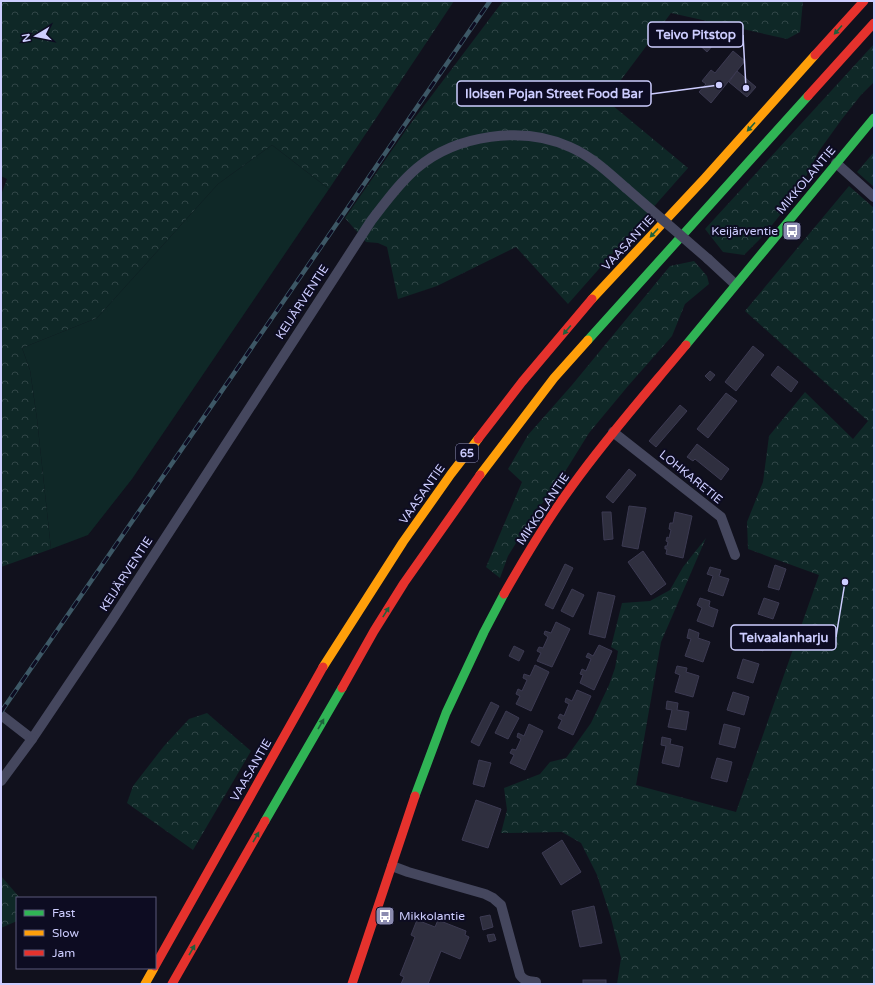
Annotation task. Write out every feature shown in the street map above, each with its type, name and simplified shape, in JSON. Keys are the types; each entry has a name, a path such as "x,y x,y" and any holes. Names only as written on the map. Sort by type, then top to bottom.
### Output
{"main road":[{"name":"VAASANTIE","path":"156,963 326,662 403,542 451,474 522,382 597,294 709,173 864,1"},
{"name":"65","path":"172,984 374,631 421,558 497,451 554,378 874,23"},
{"name":"MIKKOLANTIE","path":"352,984 411,806 446,713 484,632 516,573 571,487 613,432 874,118"},
{"name":"VAASANTIE","path":"145,984 153,969"}],"street":[{"name":"KEIJÄRVENTIE","path":"1,781 32,739 112,620 371,221 418,167 434,157 468,141 501,136 532,137 550,140 570,147 604,168 735,284"},
{"path":"836,163 874,197"},
{"name":"LOHKARETIE","path":"613,432 721,517 735,556"},
{"path":"1,715 32,739"},
{"path":"392,866 485,894 493,898 501,905 505,916 520,975 528,981 536,982"}],"green space":[{"path":"1,1 454,1 329,189 272,145 218,184 97,318 22,348 30,370 37,419 51,549 1,567 1,195 7,179 1,176"},
{"path":"503,1 803,1 800,32 787,39 671,13 606,100 688,168 568,304 516,247 437,286 398,299 387,247 378,243 366,242 345,218 408,127"},
{"path":"874,44 874,82 861,95 819,151 797,194 764,235 744,255 723,252 705,229"},
{"path":"272,145 329,189 132,479 88,535 51,549 37,419 30,370 22,348 97,318 218,184"},
{"path":"874,152 874,187 857,172"},
{"path":"849,186 874,208 874,984 617,984 621,958 611,918 597,875 581,843 562,832 501,833 507,810 504,788 540,774 550,762 566,758 591,723 609,685 615,668 618,651 611,647 622,603 650,601 670,590 683,567 706,538 661,642 636,785 736,812 819,575 748,549 747,522 763,482 769,436 805,392 853,439 868,421 745,311"},
{"path":"694,261 707,276 709,284 685,304 672,336 589,433 558,483 534,514 508,556 500,578 486,567 522,482 508,469 528,435 572,385 670,266"},
{"path":"207,713 251,751 193,850 127,803 133,786 164,746 189,719"},
{"path":"1,876 19,897 16,897 16,921 1,928"}],"building":[{"path":"707,25 720,37 707,52 694,40"},
{"path":"733,51 745,61 711,103 699,92 706,84 702,81 711,70 715,73"},
{"path":"737,71 756,87 747,97 729,82"},
{"path":"753,346 764,355 736,391 725,382"},
{"path":"778,366 798,382 791,392 771,375"},
{"path":"710,371 715,375 710,381 705,376"},
{"path":"726,393 737,401 708,438 697,429"},
{"path":"680,405 687,411 656,447 649,441"},
{"path":"697,444 729,469 721,480 695,459 693,461 687,457"},
{"path":"629,469 636,475 613,503 606,497"},
{"path":"629,506 646,508 638,549 622,546"},
{"path":"602,512 611,512 613,539 604,540"},
{"path":"675,512 692,516 683,558 666,554 667,549 665,549 668,542 666,541 667,537 669,538 671,530 669,529 670,523 673,523"},
{"path":"643,551 666,584 651,595 628,562"},
{"path":"565,564 573,568 553,609 545,605"},
{"path":"775,565 786,569 779,590 768,587"},
{"path":"710,567 721,570 719,576 729,579 723,596 708,591 713,576 707,574"},
{"path":"572,589 584,595 573,617 561,611"},
{"path":"598,592 615,596 605,638 589,634"},
{"path":"700,598 710,601 709,606 718,610 713,627 697,621 702,608 697,605"},
{"path":"764,598 779,603 773,619 758,614"},
{"path":"556,622 570,629 552,667 537,661 541,653 537,651 539,647 543,648 548,637 544,634 545,631 551,633"},
{"path":"689,629 699,633 698,638 710,642 703,662 685,656 691,639 687,638"},
{"path":"754,629 769,633 763,651 748,646"},
{"path":"599,645 612,651 594,690 580,683 583,675 580,674 582,669 586,671 591,659 586,657 588,653 593,656"},
{"path":"514,646 524,651 519,661 509,656"},
{"path":"743,659 759,664 753,683 737,678"},
{"path":"535,665 549,672 531,711 516,704 520,696 516,694 518,689 522,691 527,680 523,678 524,674 530,676"},
{"path":"677,666 687,668 686,672 699,676 693,697 675,692 680,675 675,673"},
{"path":"577,690 591,696 573,735 558,728 562,720 558,718 560,714 564,716 569,704 565,702 566,698 572,701"},
{"path":"733,692 749,697 744,715 727,710"},
{"path":"667,701 678,703 677,710 689,712 686,730 668,727 672,710 666,709"},
{"path":"491,702 499,706 479,746 471,742"},
{"path":"506,711 519,718 508,739 495,733"},
{"path":"529,724 543,731 525,770 510,763 514,755 510,753 512,749 516,750 521,739 517,737 518,733 524,736"},
{"path":"724,724 740,728 735,748 719,744"},
{"path":"662,737 671,739 670,744 683,747 679,767 662,763 666,746 661,745"},
{"path":"717,758 732,762 727,782 711,778"},
{"path":"479,760 491,763 484,787 473,784"},
{"path":"476,800 501,809 488,848 462,840"},
{"path":"562,840 581,872 561,885 542,853"},
{"path":"594,906 602,943 580,947 572,911"},
{"path":"490,915 493,927 483,930 480,917"},
{"path":"417,920 435,927 438,920 466,931 465,935 469,937 460,959 441,951 428,984 401,984 404,977 400,975 415,937 411,935"},
{"path":"494,934 496,940 489,942 487,935"},
{"path":"583,980 606,980 606,984 583,984"}],"railway":[{"path":"1,712 490,1"}],"traffic: fast":[{"path":"588,340 808,96"},
{"path":"686,345 874,118"},
{"path":"415,796 446,713 484,632 504,594"},
{"path":"265,821 342,688"}],"traffic: slow":[{"path":"592,299 704,179 815,55"},
{"path":"480,475 554,378 588,340"},
{"path":"323,667 403,542 451,474 478,439"},
{"path":"145,984 153,969"}],"traffic: jam":[{"path":"815,55 864,1"},
{"path":"808,96 874,23"},
{"path":"478,439 522,382 592,299"},
{"path":"504,594 536,539 585,468 613,432 686,345"},
{"path":"342,688 374,631 404,583 480,475"},
{"path":"156,964 323,667"},
{"path":"352,984 415,796"},
{"path":"172,984 265,821"}],"place":[{"name":"Iloisen Pojan Street Food Bar","path":"719,85"},
{"name":"Teivo Pitstop","path":"746,88"},
{"name":"Keijärventie","path":"792,231"},
{"name":"Teivaalanharju","path":"845,582"},
{"name":"Mikkolantie","path":"385,916"}]}
